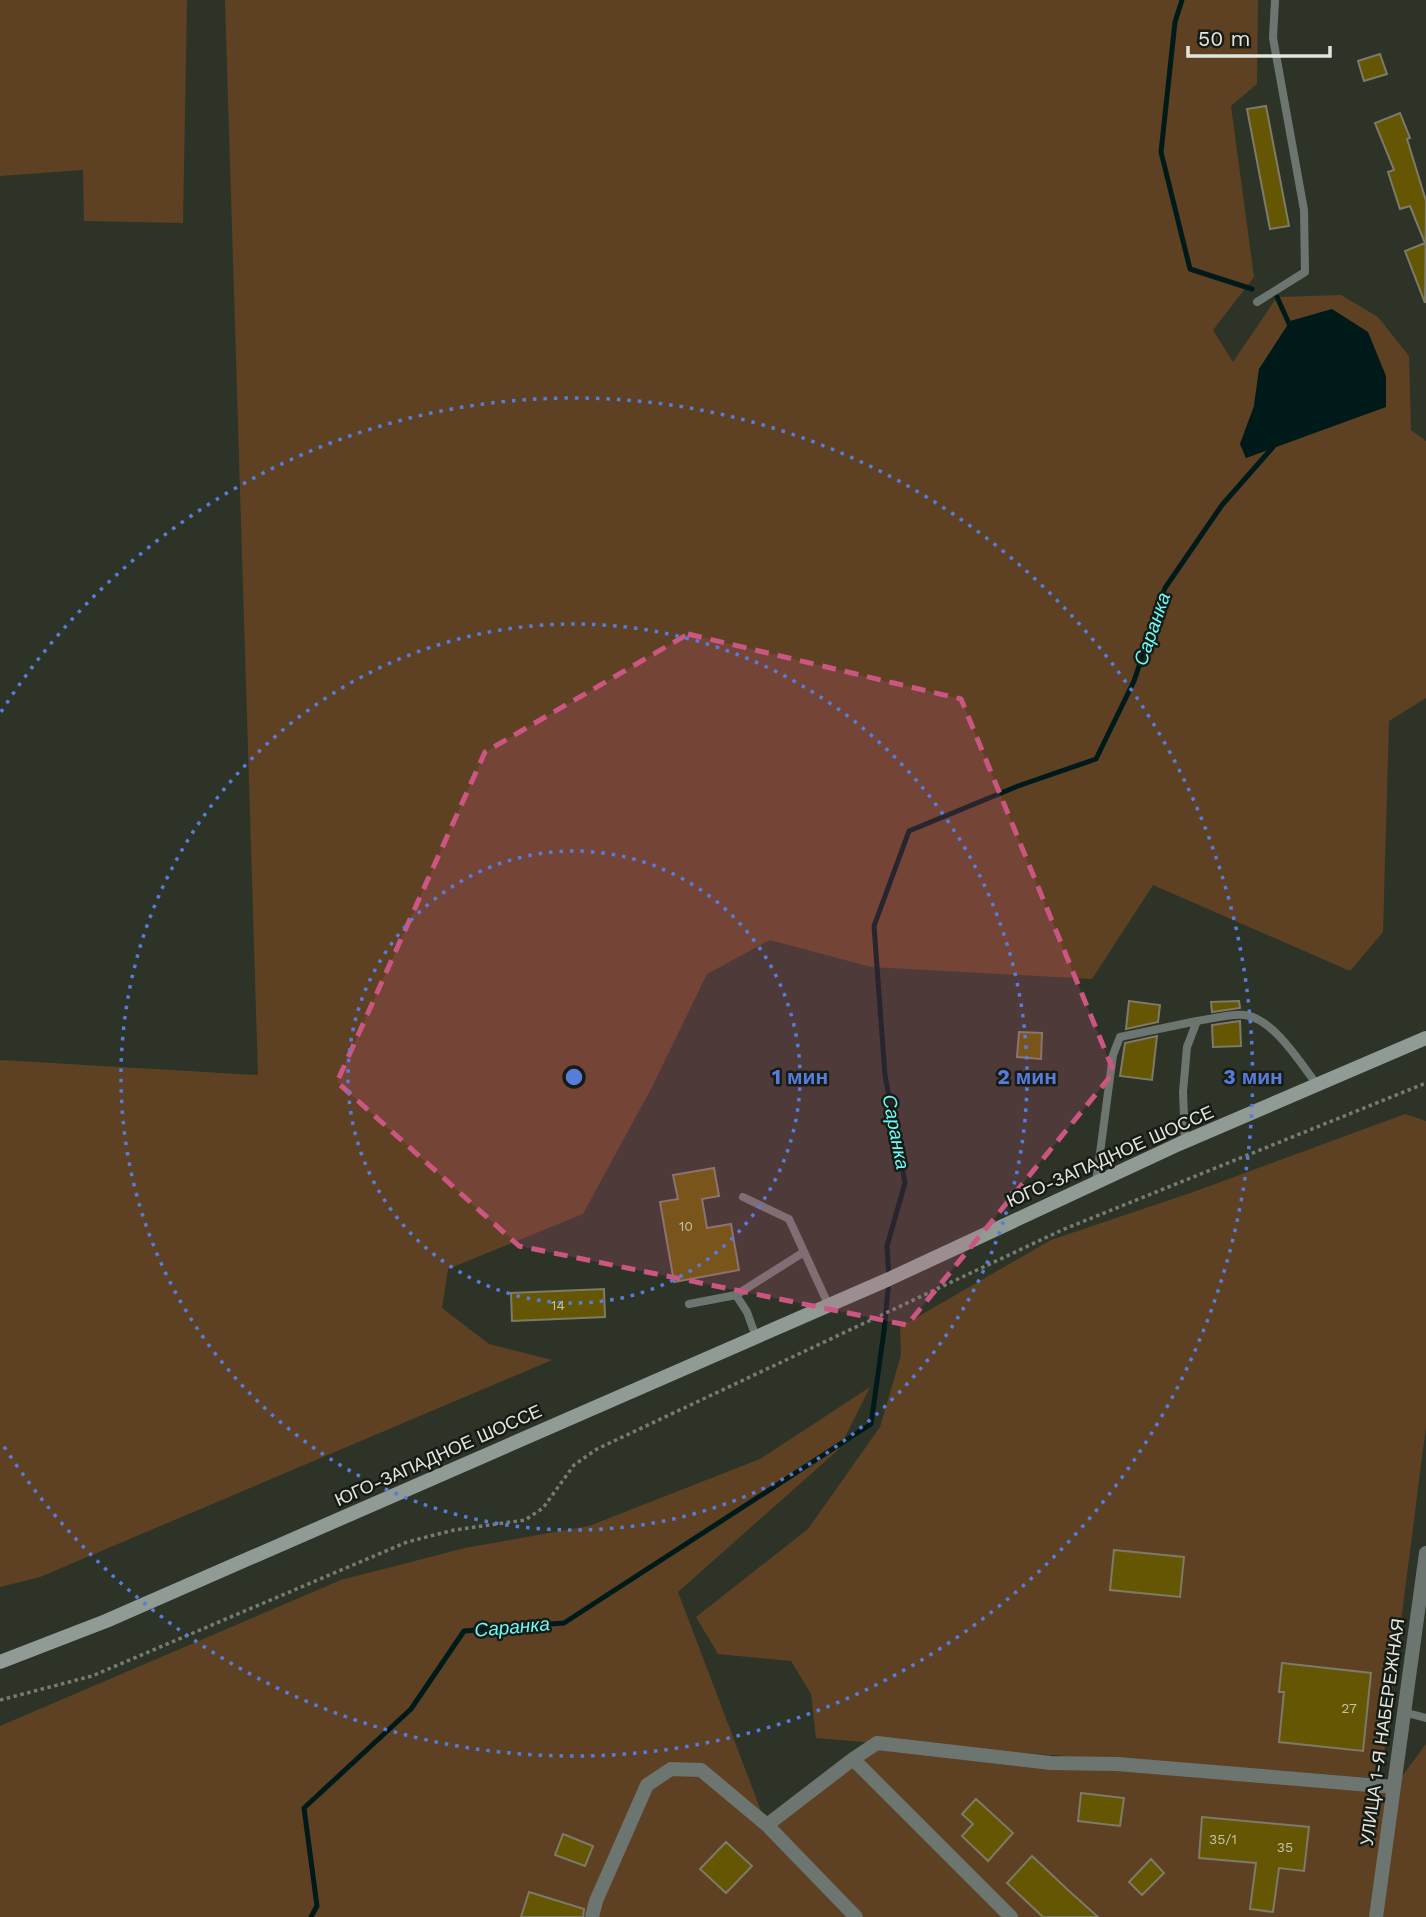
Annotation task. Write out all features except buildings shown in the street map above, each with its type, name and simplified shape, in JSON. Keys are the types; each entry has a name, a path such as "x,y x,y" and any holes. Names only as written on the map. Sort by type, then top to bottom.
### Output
{"main road":[{"name":"ЮГО-ЗАПАДНОЕ ШОССЕ","path":"0,1662 106,1621 829,1306 1185,1141 1426,1038"}],"street":[{"name":"УЛИЦА 1-Я НАБЕРЕЖНАЯ","path":"1376,1917 1426,1553"},
{"path":"767,1825 852,1759 877,1743 1051,1763 1116,1764 1394,1787"},
{"path":"852,1759 1011,1917"},
{"path":"592,1917 596,1901 647,1785 671,1769 701,1770 767,1825 856,1917"}],"lane":[{"path":"1257,302 1306,272 1304,210 1273,38 1275,0"},
{"path":"1096,1183 1113,1055 1119,1037 1197,1021 1245,1015 1266,1023 1292,1051 1318,1086"},
{"path":"1185,1141 1187,1047 1197,1021"},
{"path":"743,1197 789,1219 829,1306"},
{"path":"689,1304 736,1295 804,1252"},
{"path":"736,1295 747,1312 756,1337"},
{"path":"1403,1712 1426,1718"}],"path":[{"path":"0,1700 92,1676 407,1542 454,1530 525,1520 542,1508 574,1465 597,1448 1062,1230 1426,1083"}],"highlighted area":[{"path":"688,634 961,699 1114,1072 907,1325 519,1246 337,1082 485,752"}],"shaded area":[{"path":"0,0 187,0 183,223 84,221 83,170 0,176"},
{"path":"225,0 1258,0 1257,84 1231,106 1254,277 1213,330 1233,362 1277,297 1341,295 1378,317 1409,356 1411,430 1426,441 1426,698 1389,721 1383,932 1350,971 1153,885 1092,979 871,967 770,940 707,974 652,1087 583,1214 448,1269 442,1308 489,1344 552,1360 40,1577 0,1587 0,1060 258,1075","holes":["1259,369 1371,411 1246,458 1240,444 1254,406"]},
{"path":"1405,1114 1426,1121 1426,1426 1382,1770 1375,1778 897,1744 1394,1787 1426,1744 1426,1917 0,1917 0,1726 341,1580 465,1548 589,1526 760,1459 870,1387 839,1449 678,1592 766,1824 876,1743 816,1738 811,1694 791,1661 718,1654 696,1617 808,1529 880,1427 901,1355 900,1327 1051,1240 1199,1190"}],"water":[{"path":"1332,309 1368,332 1386,376 1386,407 1246,458 1240,444 1254,406 1259,369 1290,321"}],"waterway":[{"name":"Саранка","path":"1182,0 1175,22 1161,152 1190,269 1252,289"},
{"name":"Саранка","path":"1277,297 1291,328"},
{"name":"Саранка","path":"311,1917 317,1906 304,1808 411,1709 464,1631 564,1623 871,1424 889,1279 887,1246 905,1183 885,1075 874,926 909,831 1018,786 1096,759 1134,681 1165,588 1222,505 1273,447 1276,440"}]}
